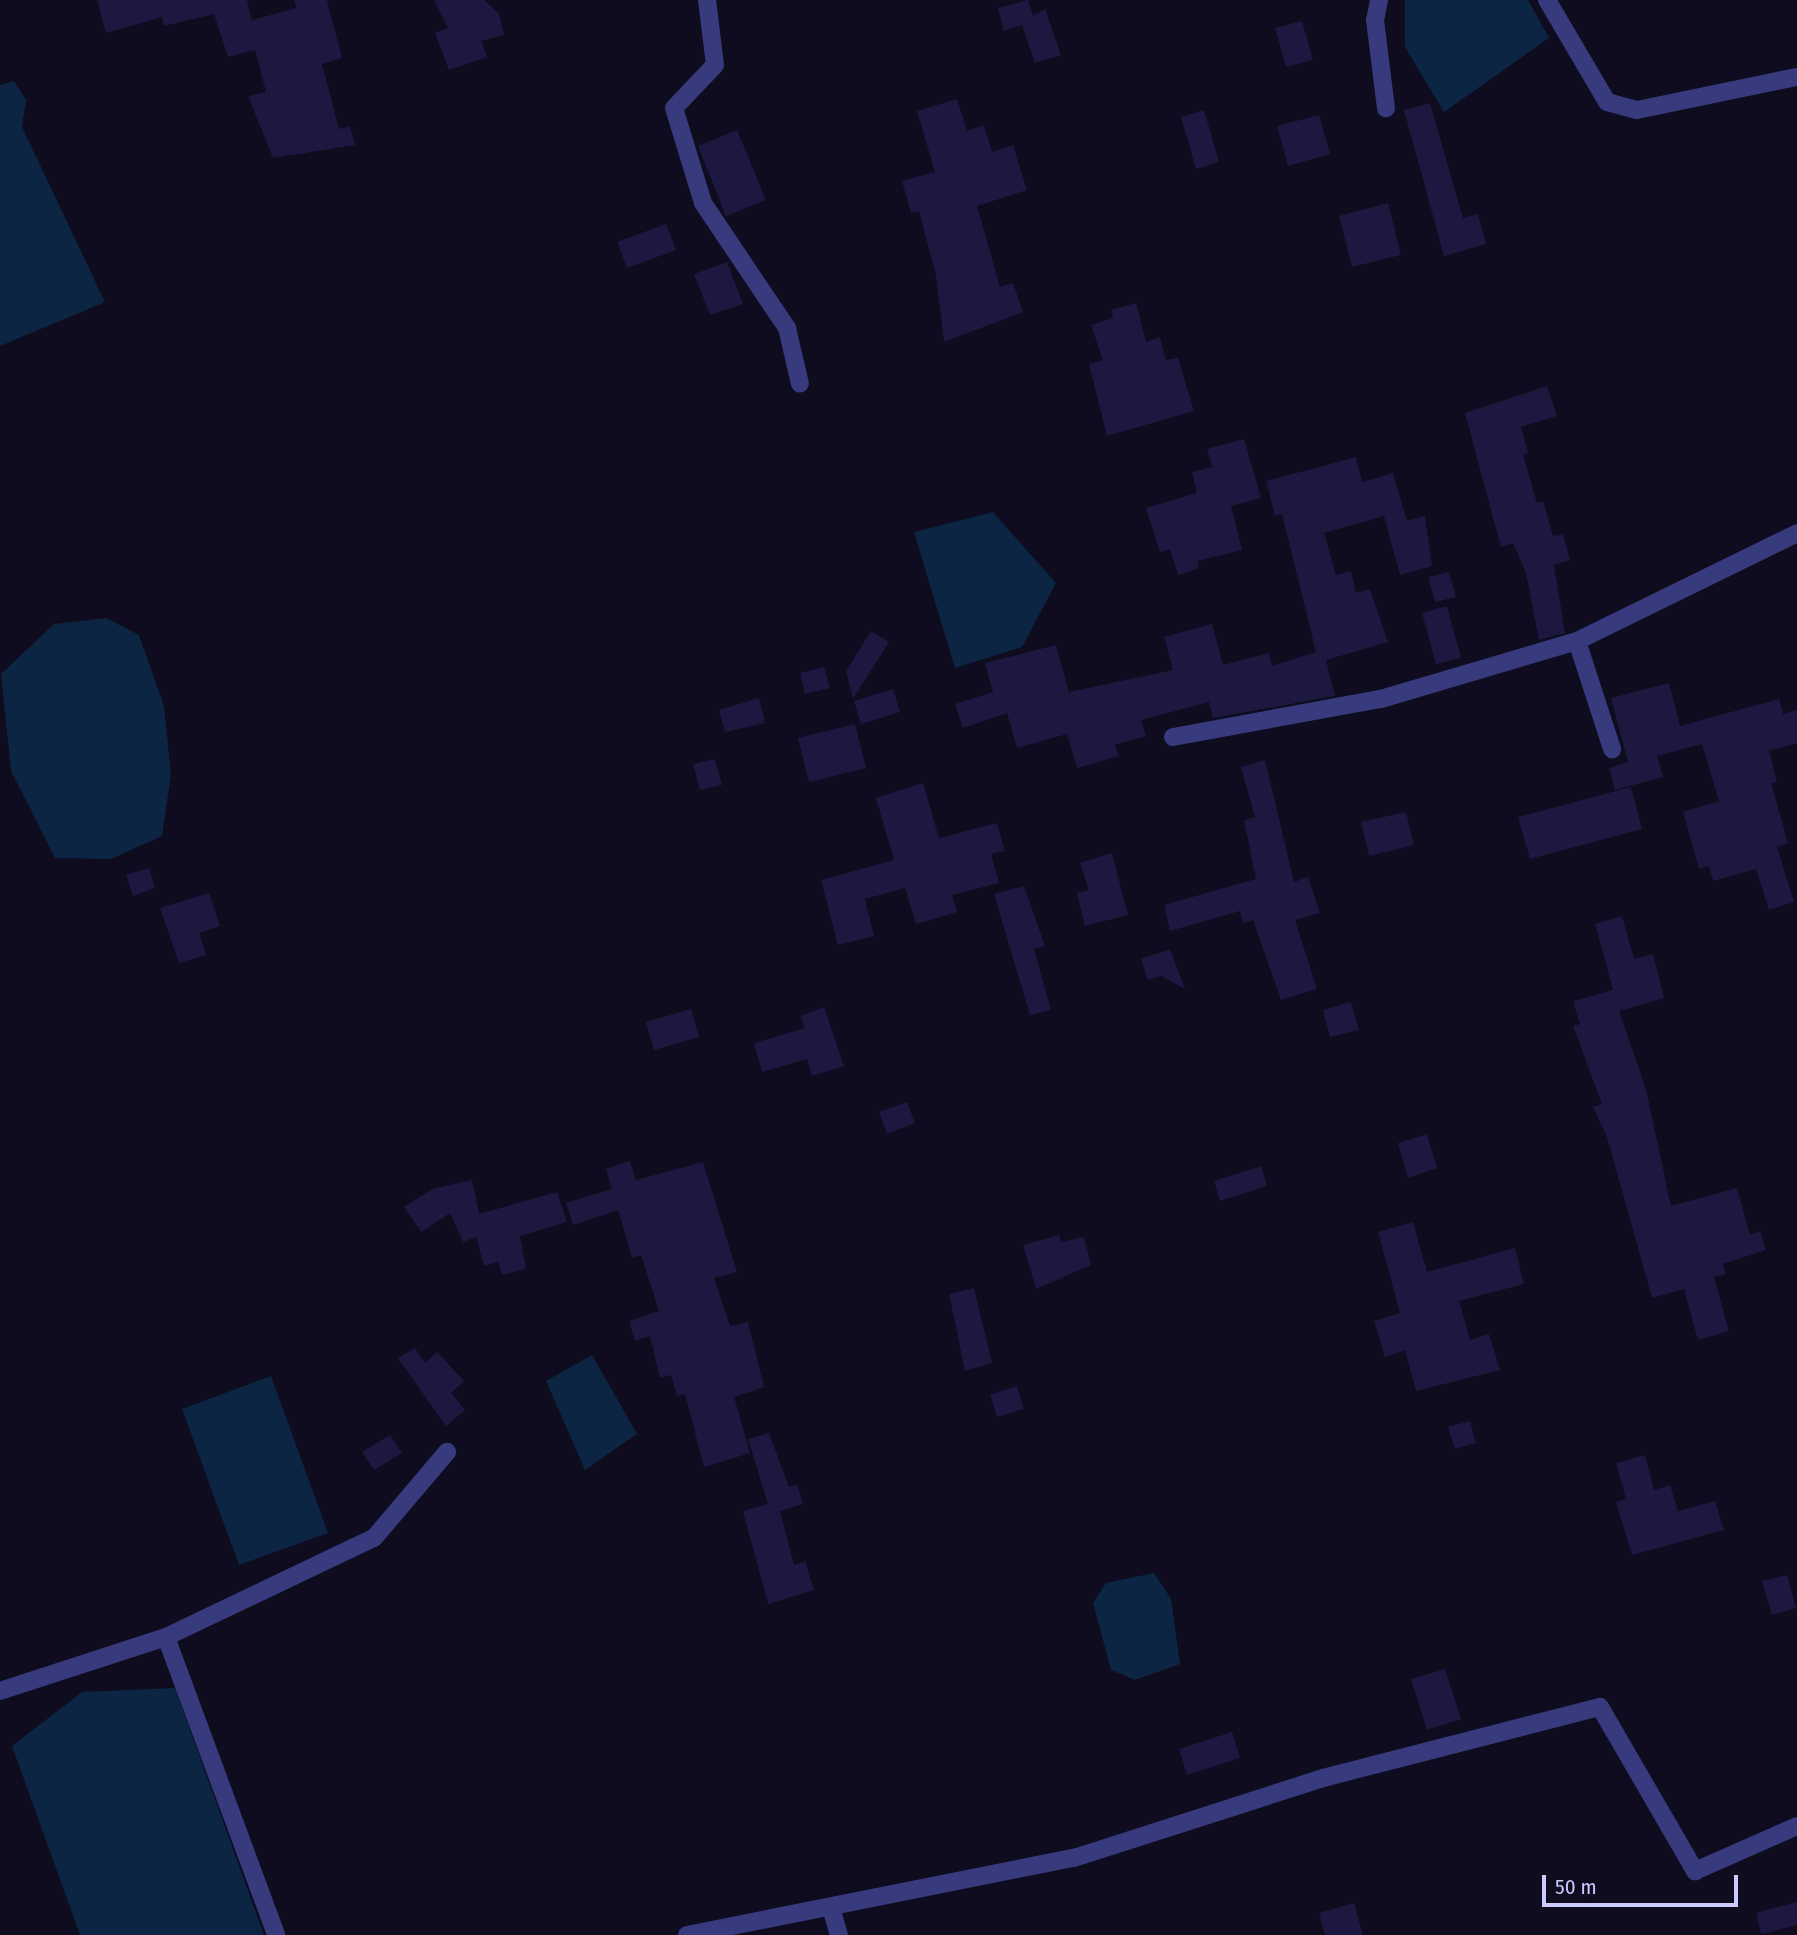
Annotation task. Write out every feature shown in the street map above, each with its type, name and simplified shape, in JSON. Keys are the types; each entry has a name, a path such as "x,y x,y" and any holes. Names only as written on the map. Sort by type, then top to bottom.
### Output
{"street":[{"path":"707,0 715,65 674,108 703,203 787,328 800,384"},
{"path":"1379,0 1375,20 1386,108"},
{"path":"1547,0 1607,102 1637,110 1797,77"},
{"path":"1173,737 1381,699 1577,640 1797,533"},
{"path":"1577,640 1612,749"},
{"path":"0,1691 166,1637 374,1538 447,1452"},
{"path":"166,1637 276,1935"},
{"path":"687,1935 832,1911 1074,1858 1324,1778 1600,1707 1695,1871 1797,1826"},
{"path":"832,1911 839,1935"}],"water":[{"path":"1405,0 1528,0 1549,38 1444,112 1405,47"},
{"path":"14,81 26,100 22,127 105,302 0,346 0,85"},
{"path":"993,512 1056,583 1022,647 955,668 914,532"},
{"path":"106,618 139,635 164,706 171,775 162,836 111,859 55,858 11,771 1,674 54,624"},
{"path":"592,1355 637,1434 585,1470 546,1381"},
{"path":"271,1376 328,1533 239,1565 182,1409"},
{"path":"1154,1573 1171,1599 1180,1664 1135,1680 1111,1670 1093,1603 1106,1583"},
{"path":"175,1688 264,1935 80,1935 12,1746 82,1692"}],"building":[{"path":"97,0 247,0 252,20 297,8 294,0 327,0 342,58 322,64 339,129 350,126 355,145 273,158 248,96 266,92 255,50 228,57 214,14 164,26 162,17 106,33"},
{"path":"434,0 484,0 499,14 504,35 481,41 487,57 449,70 435,33 448,28"},
{"path":"1028,0 1033,16 1045,9 1061,55 1035,63 1022,25 1004,31 998,8"},
{"path":"1302,21 1313,60 1286,67 1275,28"},
{"path":"957,99 967,131 984,125 992,152 1013,145 1027,190 977,206 1000,287 1013,283 1023,312 944,342 936,276 919,211 911,213 902,181 935,172 917,111"},
{"path":"1430,103 1463,218 1478,214 1486,244 1444,256 1404,110"},
{"path":"1204,110 1219,162 1196,169 1181,117"},
{"path":"1319,115 1330,154 1288,166 1277,126"},
{"path":"737,130 766,200 726,216 698,146"},
{"path":"1388,203 1401,255 1352,267 1339,216"},
{"path":"666,224 676,250 627,268 617,242"},
{"path":"727,262 743,304 710,315 694,274"},
{"path":"1136,303 1146,342 1160,337 1166,360 1178,358 1194,411 1107,436 1089,364 1103,360 1091,325 1113,318 1111,310"},
{"path":"1547,386 1557,416 1521,427 1528,453 1523,455 1537,503 1543,501 1553,536 1563,534 1570,560 1554,565 1565,633 1539,640 1526,573 1513,543 1501,547 1465,413"},
{"path":"1244,439 1261,498 1231,506 1242,550 1197,561 1199,568 1178,575 1170,549 1160,552 1146,508 1197,493 1192,472 1212,467 1207,449"},
{"path":"1356,457 1362,482 1393,473 1407,521 1425,516 1432,566 1400,575 1384,516 1324,533 1336,575 1351,571 1356,593 1370,589 1388,642 1326,660 1335,696 1213,718 1209,702 1141,720 1146,736 1115,745 1119,756 1077,768 1067,734 1017,748 1007,713 963,728 955,704 993,692 985,663 1056,645 1069,692 1173,670 1164,637 1212,624 1223,665 1269,653 1272,666 1316,652 1282,514 1275,516 1266,481"},
{"path":"1449,572 1456,597 1435,602 1428,577"},
{"path":"1447,606 1461,658 1436,664 1422,613"},
{"path":"871,631 889,642 853,699 846,671"},
{"path":"824,667 830,688 805,694 800,673"},
{"path":"1669,683 1680,726 1779,699 1783,714 1797,710 1797,743 1769,751 1777,782 1771,783 1788,843 1777,847 1794,902 1769,910 1756,869 1713,881 1709,866 1699,869 1683,812 1719,801 1702,744 1657,756 1663,777 1615,790 1609,768 1628,762 1611,698"},
{"path":"893,689 900,712 861,724 854,701"},
{"path":"759,698 765,723 725,732 719,710"},
{"path":"855,724 866,768 809,782 798,738"},
{"path":"715,759 722,785 700,790 693,764"},
{"path":"1265,760 1294,882 1308,877 1320,913 1295,920 1317,989 1281,1000 1253,920 1243,923 1240,911 1170,931 1164,905 1256,879 1244,820 1255,817 1241,767"},
{"path":"923,783 939,838 997,823 1005,851 991,854 999,883 952,895 957,912 916,924 905,888 865,899 874,936 838,945 821,880 894,860 876,798"},
{"path":"1631,787 1642,829 1530,859 1518,817"},
{"path":"1406,812 1414,845 1369,856 1361,822"},
{"path":"1112,853 1128,915 1085,926 1077,893 1089,890 1080,863"},
{"path":"149,868 155,888 133,896 126,875"},
{"path":"1024,886 1045,946 1034,949 1051,1010 1030,1015 994,894"},
{"path":"209,893 220,926 199,933 206,955 179,963 160,908"},
{"path":"1622,916 1634,959 1653,954 1664,998 1619,1011 1646,1089 1671,1206 1737,1188 1750,1235 1760,1231 1766,1250 1723,1264 1726,1274 1714,1277 1729,1331 1698,1340 1684,1289 1652,1298 1607,1137 1593,1107 1602,1104 1573,1026 1580,1024 1573,1001 1613,990 1595,924"},
{"path":"1170,949 1185,989 1161,976 1148,980 1141,959"},
{"path":"1351,1002 1359,1030 1330,1037 1323,1010"},
{"path":"824,1007 844,1066 812,1076 807,1059 762,1072 754,1043 805,1028 800,1016"},
{"path":"691,1009 699,1037 654,1050 646,1022"},
{"path":"907,1102 915,1123 887,1134 879,1112"},
{"path":"1427,1134 1437,1168 1408,1178 1398,1143"},
{"path":"630,1161 636,1180 703,1162 737,1272 714,1278 730,1326 748,1322 764,1387 734,1397 750,1453 704,1467 685,1394 677,1396 671,1375 660,1378 650,1336 635,1341 629,1321 659,1311 641,1255 632,1258 618,1210 573,1225 566,1203 612,1189 606,1169"},
{"path":"1261,1166 1267,1186 1220,1201 1214,1181"},
{"path":"472,1180 479,1214 557,1192 567,1222 520,1236 526,1269 502,1275 498,1262 484,1266 476,1237 463,1242 450,1213 421,1232 404,1207 432,1189"},
{"path":"1413,1222 1427,1272 1515,1248 1524,1284 1459,1301 1470,1340 1489,1334 1500,1370 1416,1391 1405,1350 1385,1357 1374,1321 1400,1313 1378,1232"},
{"path":"1059,1235 1061,1242 1084,1237 1091,1265 1036,1289 1023,1245"},
{"path":"974,1288 992,1363 965,1371 949,1294"},
{"path":"415,1348 425,1363 437,1352 464,1381 451,1393 465,1410 446,1426 398,1358"},
{"path":"1017,1386 1024,1409 997,1417 990,1395"},
{"path":"1470,1421 1476,1443 1455,1449 1448,1427"},
{"path":"769,1433 789,1487 797,1484 803,1504 780,1511 794,1565 805,1561 814,1590 768,1604 743,1511 768,1504 748,1439"},
{"path":"390,1435 402,1453 374,1470 362,1452"},
{"path":"1645,1455 1654,1490 1670,1485 1678,1511 1715,1501 1724,1530 1632,1555 1616,1502 1626,1499 1616,1463"},
{"path":"1787,1575 1796,1608 1772,1615 1762,1581"},
{"path":"1445,1669 1461,1719 1427,1730 1411,1679"},
{"path":"1232,1732 1240,1758 1187,1775 1179,1749"},
{"path":"1797,1902 1797,1925 1761,1934 1756,1913"},
{"path":"1354,1903 1363,1935 1325,1935 1319,1913"}]}
